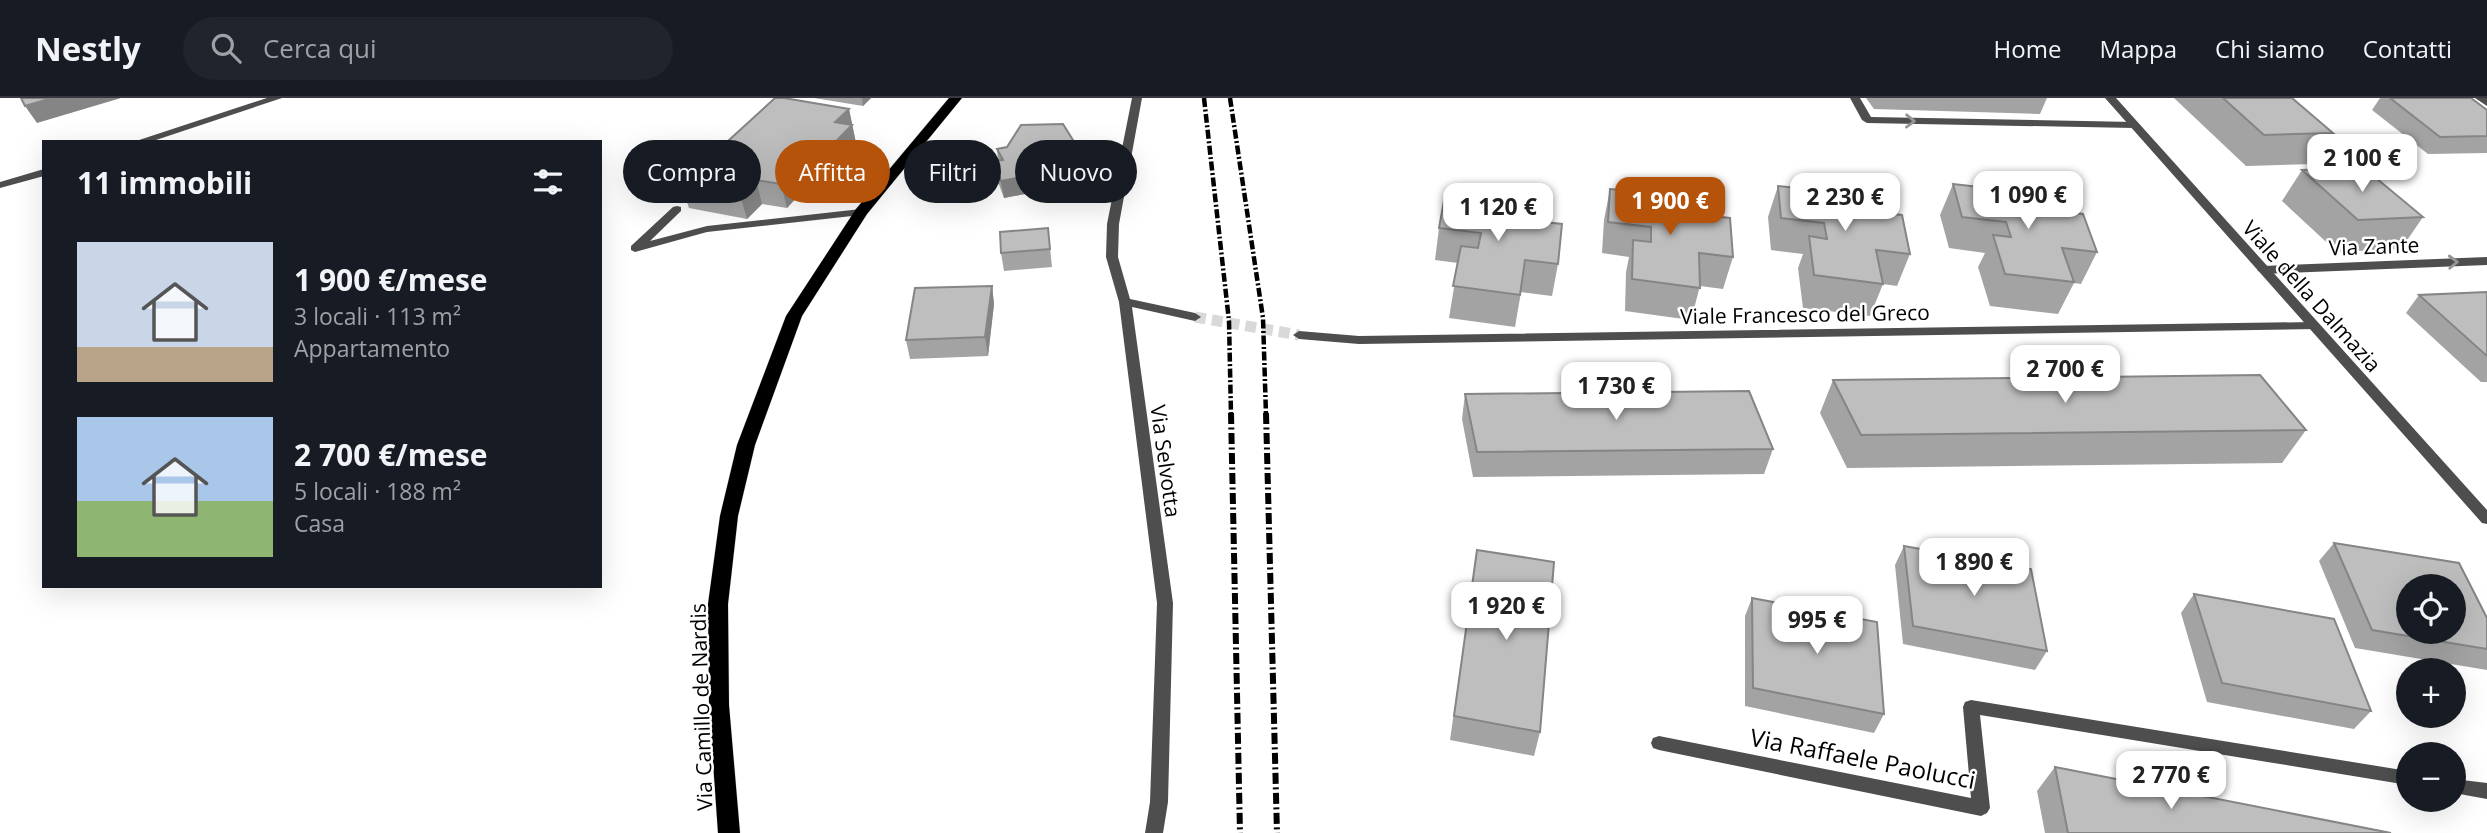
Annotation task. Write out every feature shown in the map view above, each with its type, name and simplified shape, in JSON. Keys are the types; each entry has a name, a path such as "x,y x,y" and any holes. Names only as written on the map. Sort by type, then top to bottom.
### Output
{"main road":[{"name":"Via Camillo de Nardis","path":"729,833 719,705 718,604 729,516 746,445 794,316 861,212 956,98"}],"street":[{"path":"144,140 277,98"},
{"name":"Via Selvotta","path":"1137,98 1113,224 1112,257 1125,302 1165,603 1159,802 1154,833"},
{"path":"1854,98 1867,120 2134,125"},
{"name":"Viale della Dalmazia","path":"2110,98 2487,519"},
{"path":"2480,98 2487,103"},
{"path":"0,185 42,173"},
{"path":"677,209 635,248 708,229 861,212"},
{"name":"Via Zante","path":"2263,270 2487,261"},
{"path":"1125,302 1195,317"},
{"name":"Viale Francesco del Greco","path":"1299,335 1359,341 2312,326"},
{"name":"Via Raffaele Paolucci","path":"1659,743 1981,808 1971,707 2396,776"},
{"path":"2466,788 2487,791"}],"building":[{"path":"21,98 52,98 25,106"},
{"path":"775,98 849,109 835,122 852,125 837,140 775,140 775,183 761,181 761,140 729,140"},
{"path":"2223,98 2292,98 2333,133 2264,135"},
{"path":"2390,98 2471,98 2487,110 2487,136 2440,137"},
{"path":"1063,124 1073,140 1015,140 1015,178 1001,181 1001,148 1007,147 1021,125"},
{"path":"2364,168 2423,217 2358,220 2302,170"},
{"path":"1953,184 2031,193 2036,208 2083,214 2097,252 2062,248 2074,282 2005,274 1993,235 2011,237 2006,222 1962,217"},
{"path":"1778,186 1853,194 1856,210 1902,215 1910,254 1876,250 1883,284 1814,275 1809,236 1827,239 1824,223 1781,218"},
{"path":"1610,189 1685,197 1685,213 1730,218 1733,257 1699,253 1700,288 1632,279 1633,240 1651,242 1651,227 1608,222"},
{"path":"1445,195 1519,203 1517,219 1562,224 1558,264 1525,260 1520,295 1453,286 1461,246 1478,248 1481,233 1439,228"},
{"path":"1048,228 1050,249 1001,253 1000,232"},
{"path":"992,286 985,337 906,340 915,288"},
{"path":"2487,292 2487,356 2419,295"},
{"path":"2260,375 2306,430 1861,435 1833,380"},
{"path":"1749,391 1773,449 1477,452 1465,394"},
{"path":"2334,543 2459,563 2465,574 2396,574 2396,634 2372,630"},
{"path":"1904,546 2031,569 2047,651 1913,626"},
{"path":"1477,550 1554,562 1540,732 1454,716"},
{"path":"2466,577 2487,618 2487,649 2457,644 2466,644"},
{"path":"2194,594 2334,619 2371,711 2222,683"},
{"path":"1752,598 1877,622 1884,714 1753,688"},
{"path":"2055,767 2391,833 2068,833"}],"tunnel":[{"path":"1195,317 1299,335"}],"railway":[{"path":"1204,98 1229,321 1231,415"},
{"path":"1230,98 1263,318 1266,415"},
{"path":"1231,413 1240,833"},
{"path":"1266,413 1277,833"}]}
